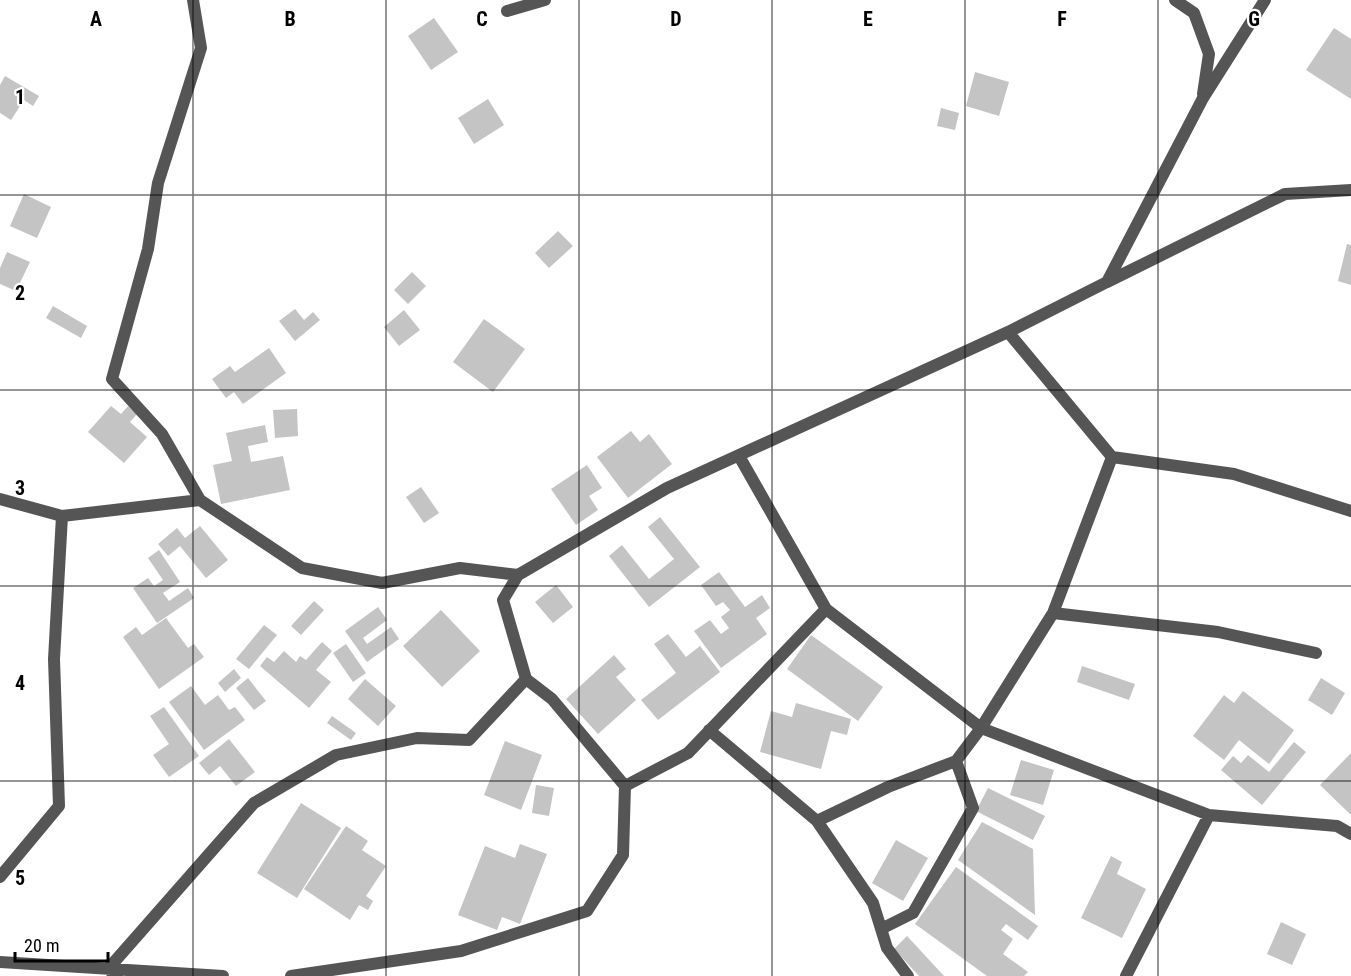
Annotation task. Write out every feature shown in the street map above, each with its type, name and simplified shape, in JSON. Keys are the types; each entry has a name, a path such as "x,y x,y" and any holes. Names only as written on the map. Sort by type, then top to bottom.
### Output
{"street":[{"path":"193,0 201,48 158,183 148,249 112,379 162,434 200,500 302,568 382,583 460,568 518,575"},
{"path":"507,11 545,0"},
{"path":"1174,0 1194,12 1209,54 1203,98"},
{"path":"1107,282 1203,98 1265,0"},
{"path":"291,976 461,951 587,911 624,855 625,786 552,699 526,680 503,600 518,575 667,488 1008,332 1285,194 1351,190"},
{"path":"1008,332 1112,457 1234,474 1351,512"},
{"path":"739,456 826,609 981,728 1209,815 1337,826 1351,834"},
{"path":"817,821 888,788 956,761 981,728 1053,613 1112,457"},
{"path":"0,499 62,516 200,500"},
{"path":"0,877 59,806 54,659 62,516"},
{"path":"625,786 688,753 826,609"},
{"path":"1053,613 1218,632 1316,654"},
{"path":"113,973 254,803 336,755 417,738 469,740 526,680"},
{"path":"709,730 817,821 873,903 883,928 887,948 908,976"},
{"path":"883,928 913,913 973,808 956,761"},
{"path":"1126,976 1209,815"},
{"path":"0,962 113,973 223,976"}],"building":[{"path":"434,18 458,52 431,70 408,36"},
{"path":"1334,28 1351,39 1351,99 1306,70"},
{"path":"975,72 1009,82 999,116 966,106"},
{"path":"5,76 39,96 33,106 24,100 11,120 0,113 0,85"},
{"path":"488,99 504,125 474,144 458,118"},
{"path":"941,108 959,113 955,130 937,126"},
{"path":"24,194 51,207 37,238 10,226"},
{"path":"558,231 573,246 549,268 535,253"},
{"path":"1347,244 1351,245 1351,285 1338,281"},
{"path":"7,252 30,262 16,291 0,284 0,268"},
{"path":"412,272 426,286 408,304 394,290"},
{"path":"53,306 87,326 81,338 46,318"},
{"path":"295,309 304,320 313,312 320,320 295,341 279,321"},
{"path":"404,310 420,330 399,346 384,327"},
{"path":"484,319 525,349 493,392 453,362"},
{"path":"269,348 286,373 243,404 234,392 226,398 212,379 230,366 235,372"},
{"path":"111,406 121,414 128,406 137,414 130,422 147,437 124,463 88,432"},
{"path":"297,409 298,436 275,438 273,410"},
{"path":"265,425 268,442 248,446 251,462 283,456 290,490 221,504 213,465 232,461 226,433"},
{"path":"631,431 640,442 649,434 672,464 628,498 597,457"},
{"path":"587,465 602,488 589,496 598,510 576,525 551,489"},
{"path":"421,487 439,513 424,523 406,497"},
{"path":"660,517 700,567 649,607 609,556 622,545 649,579 674,559 648,527"},
{"path":"200,526 228,560 206,578 180,546 168,556 158,544 177,528 185,538"},
{"path":"159,550 180,582 163,593 169,601 188,588 194,598 157,623 133,588 148,578 154,586 163,580 148,558"},
{"path":"719,572 745,607 762,595 770,608 756,618 767,634 721,668 694,631 710,620 721,634 729,628 721,617 730,610 723,602 716,606 701,585"},
{"path":"556,585 573,607 553,623 535,602"},
{"path":"314,601 324,610 301,635 291,626"},
{"path":"378,607 387,620 363,638 367,644 391,627 399,639 367,662 345,631"},
{"path":"441,610 480,651 442,687 403,646"},
{"path":"166,618 188,648 194,644 204,657 159,689 123,637 136,627 142,635"},
{"path":"264,625 277,635 249,669 236,659"},
{"path":"668,634 686,657 700,646 720,672 658,720 641,700 676,673 654,644"},
{"path":"811,635 883,687 858,721 787,669"},
{"path":"322,642 332,651 316,670 331,682 309,708 260,666 267,657 274,662 284,651 296,662 300,656 306,660"},
{"path":"346,644 366,673 353,682 333,653"},
{"path":"614,655 626,669 616,677 636,700 598,734 566,699"},
{"path":"1082,666 1135,684 1129,700 1077,682"},
{"path":"234,669 241,678 225,692 218,683"},
{"path":"248,678 266,701 254,710 236,688"},
{"path":"1321,678 1345,693 1332,715 1308,700"},
{"path":"365,679 396,706 378,726 348,699"},
{"path":"191,686 205,705 218,695 229,710 235,707 245,720 204,750 169,702"},
{"path":"1243,691 1294,730 1269,764 1239,740 1224,760 1193,736 1224,695 1234,703"},
{"path":"796,703 851,719 847,735 831,731 821,769 760,752 771,711 792,717"},
{"path":"164,707 199,756 169,777 153,755 169,744 150,716"},
{"path":"332,716 356,733 351,740 327,723"},
{"path":"229,739 255,772 236,786 220,766 209,775 199,763"},
{"path":"505,741 542,755 521,810 484,795"},
{"path":"1294,742 1306,752 1262,805 1221,770 1233,756 1241,763 1248,755 1269,772"},
{"path":"1351,753 1351,815 1320,785"},
{"path":"1021,760 1054,770 1043,805 1010,795"},
{"path":"536,785 554,788 549,816 532,813"},
{"path":"988,788 1045,816 1033,840 976,811"},
{"path":"301,803 341,828 297,898 257,873"},
{"path":"982,822 1033,849 1035,915 958,860"},
{"path":"346,826 368,841 362,850 386,866 366,896 373,901 368,910 359,905 350,920 304,889"},
{"path":"896,840 928,858 903,901 872,883"},
{"path":"520,844 547,854 520,924 502,917 497,930 458,915 485,846 515,858"},
{"path":"1111,856 1122,862 1117,874 1146,889 1122,938 1081,918"},
{"path":"956,867 1038,926 1028,940 1006,924 1001,930 1013,939 1003,954 1028,972 1024,976 987,976 915,924"},
{"path":"1281,922 1306,934 1292,965 1267,954"},
{"path":"907,936 944,976 919,976 894,949"}]}
